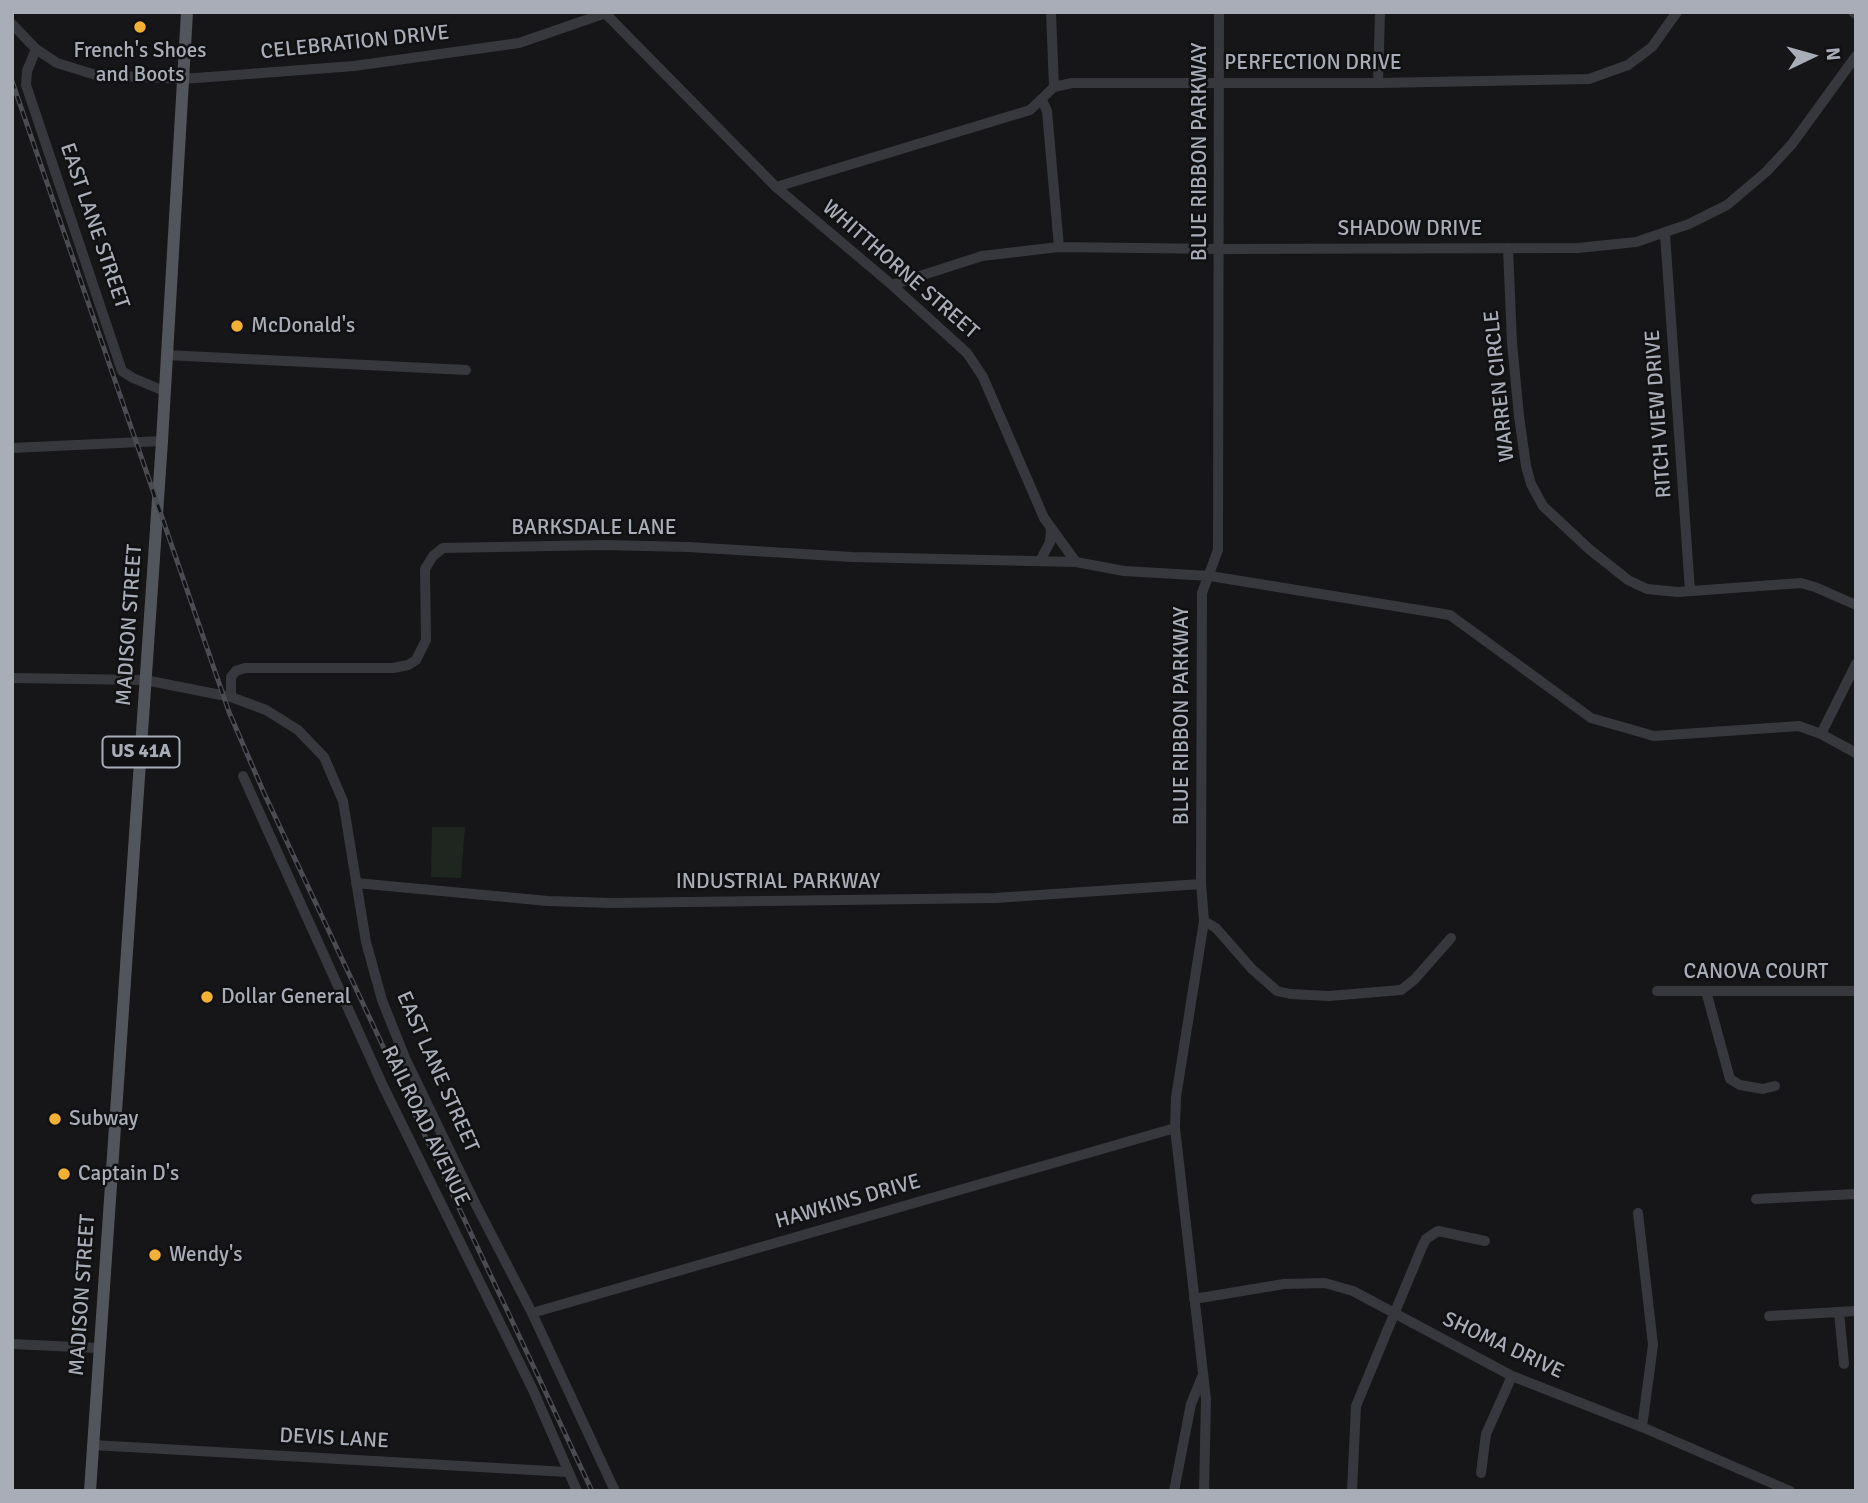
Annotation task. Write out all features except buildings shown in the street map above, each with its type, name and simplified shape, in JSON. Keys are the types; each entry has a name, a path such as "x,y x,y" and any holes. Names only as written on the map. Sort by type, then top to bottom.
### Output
{"main road":[{"name":"MADISON STREET","path":"90,1491 162,441 187,12"}],"street":[{"path":"776,187 1030,110 1054,87 1051,12"},
{"name":"BLUE RIBBON PARKWAY","path":"1204,1491 1207,1450 1203,1376 1175,1128 1176,1097 1204,921 1201,884 1202,593 1218,550 1219,12"},
{"path":"1378,83 1380,12"},
{"name":"PERFECTION DRIVE","path":"1054,87 1072,83 1378,83 1589,79 1628,65 1652,47 1678,12"},
{"name":"CELEBRATION DRIVE","path":"183,79 354,66 519,43 606,13"},
{"name":"WHITTHORNE STREET","path":"606,13 776,187 892,285 967,353 978,366 1044,518 1076,562"},
{"path":"12,24 36,49 57,63 96,75 183,79"},
{"name":"EAST LANE STREET","path":"36,49 27,71 26,85 122,371 164,391"},
{"name":"SHADOW DRIVE","path":"892,285 982,256 1059,247 1577,248 1636,242 1665,234 1727,205 1766,172 1792,144 1856,56"},
{"path":"1042,100 1047,111 1059,247"},
{"name":"RITCH VIEW DRIVE","path":"1665,234 1690,591"},
{"name":"WARREN CIRCLE","path":"1508,248 1512,342 1519,416 1526,466 1531,484 1543,506 1589,549 1628,580 1647,589 1663,592 1690,591 1801,583 1856,606"},
{"path":"166,355 466,370"},
{"path":"12,448 162,441"},
{"path":"1040,561 1050,542 1051,528"},
{"name":"BARKSDALE LANE","path":"231,697 231,677 236,671 245,668 408,666 416,660 426,640 425,569 433,556 443,548 688,547 852,558 1076,562"},
{"path":"1076,562 1124,570 1210,576 1450,615 1591,718 1654,736 1799,726 1821,734 1856,753"},
{"path":"1821,734 1856,664"},
{"name":"EAST LANE STREET","path":"12,678 145,680 231,697 266,710 298,730 324,757 343,802 366,942 382,1000 406,1060 532,1313 615,1491"},
{"name":"RAILROAD AVENUE","path":"243,776 384,1088 533,1390 577,1491"},
{"name":"INDUSTRIAL PARKWAY","path":"356,883 548,901 612,903 995,898 1201,884"},
{"path":"1204,921 1216,928 1252,969 1277,990 1290,994 1329,996 1401,990 1414,980 1451,938"},
{"path":"1706,991 1730,1079 1740,1086 1775,1086"},
{"name":"CANOVA COURT","path":"1657,992 1856,991"},
{"name":"HAWKINS DRIVE","path":"532,1313 1175,1128"},
{"path":"1756,1199 1856,1194"},
{"path":"1638,1213 1653,1345 1642,1427"},
{"path":"1352,1491 1356,1406 1422,1247 1434,1232 1446,1231 1485,1241"},
{"name":"SHOMA DRIVE","path":"1194,1299 1284,1284 1325,1283 1353,1292 1511,1376 1642,1427 1790,1491"},
{"path":"1769,1316 1856,1311"},
{"path":"1839,1312 1844,1364"},
{"path":"12,1344 98,1348"},
{"name":"BLUE RIBBON PARKWAY","path":"1174,1491 1191,1404 1203,1376"},
{"path":"1481,1473 1486,1434 1511,1376"},
{"name":"DEVIS LANE","path":"93,1445 568,1472 566,1467"}],"shaded area":[{"path":"432,827 465,827 461,878 431,877"}],"railway":[{"path":"12,81 229,712 264,793 592,1491"}],"place":[{"name":"French's Shoes and Boots","path":"140,27"},
{"name":"McDonald's","path":"237,326"},
{"name":"Dollar General","path":"207,997"},
{"name":"Subway","path":"55,1119"},
{"name":"Captain D's","path":"64,1174"},
{"name":"Wendy's","path":"155,1255"}]}
